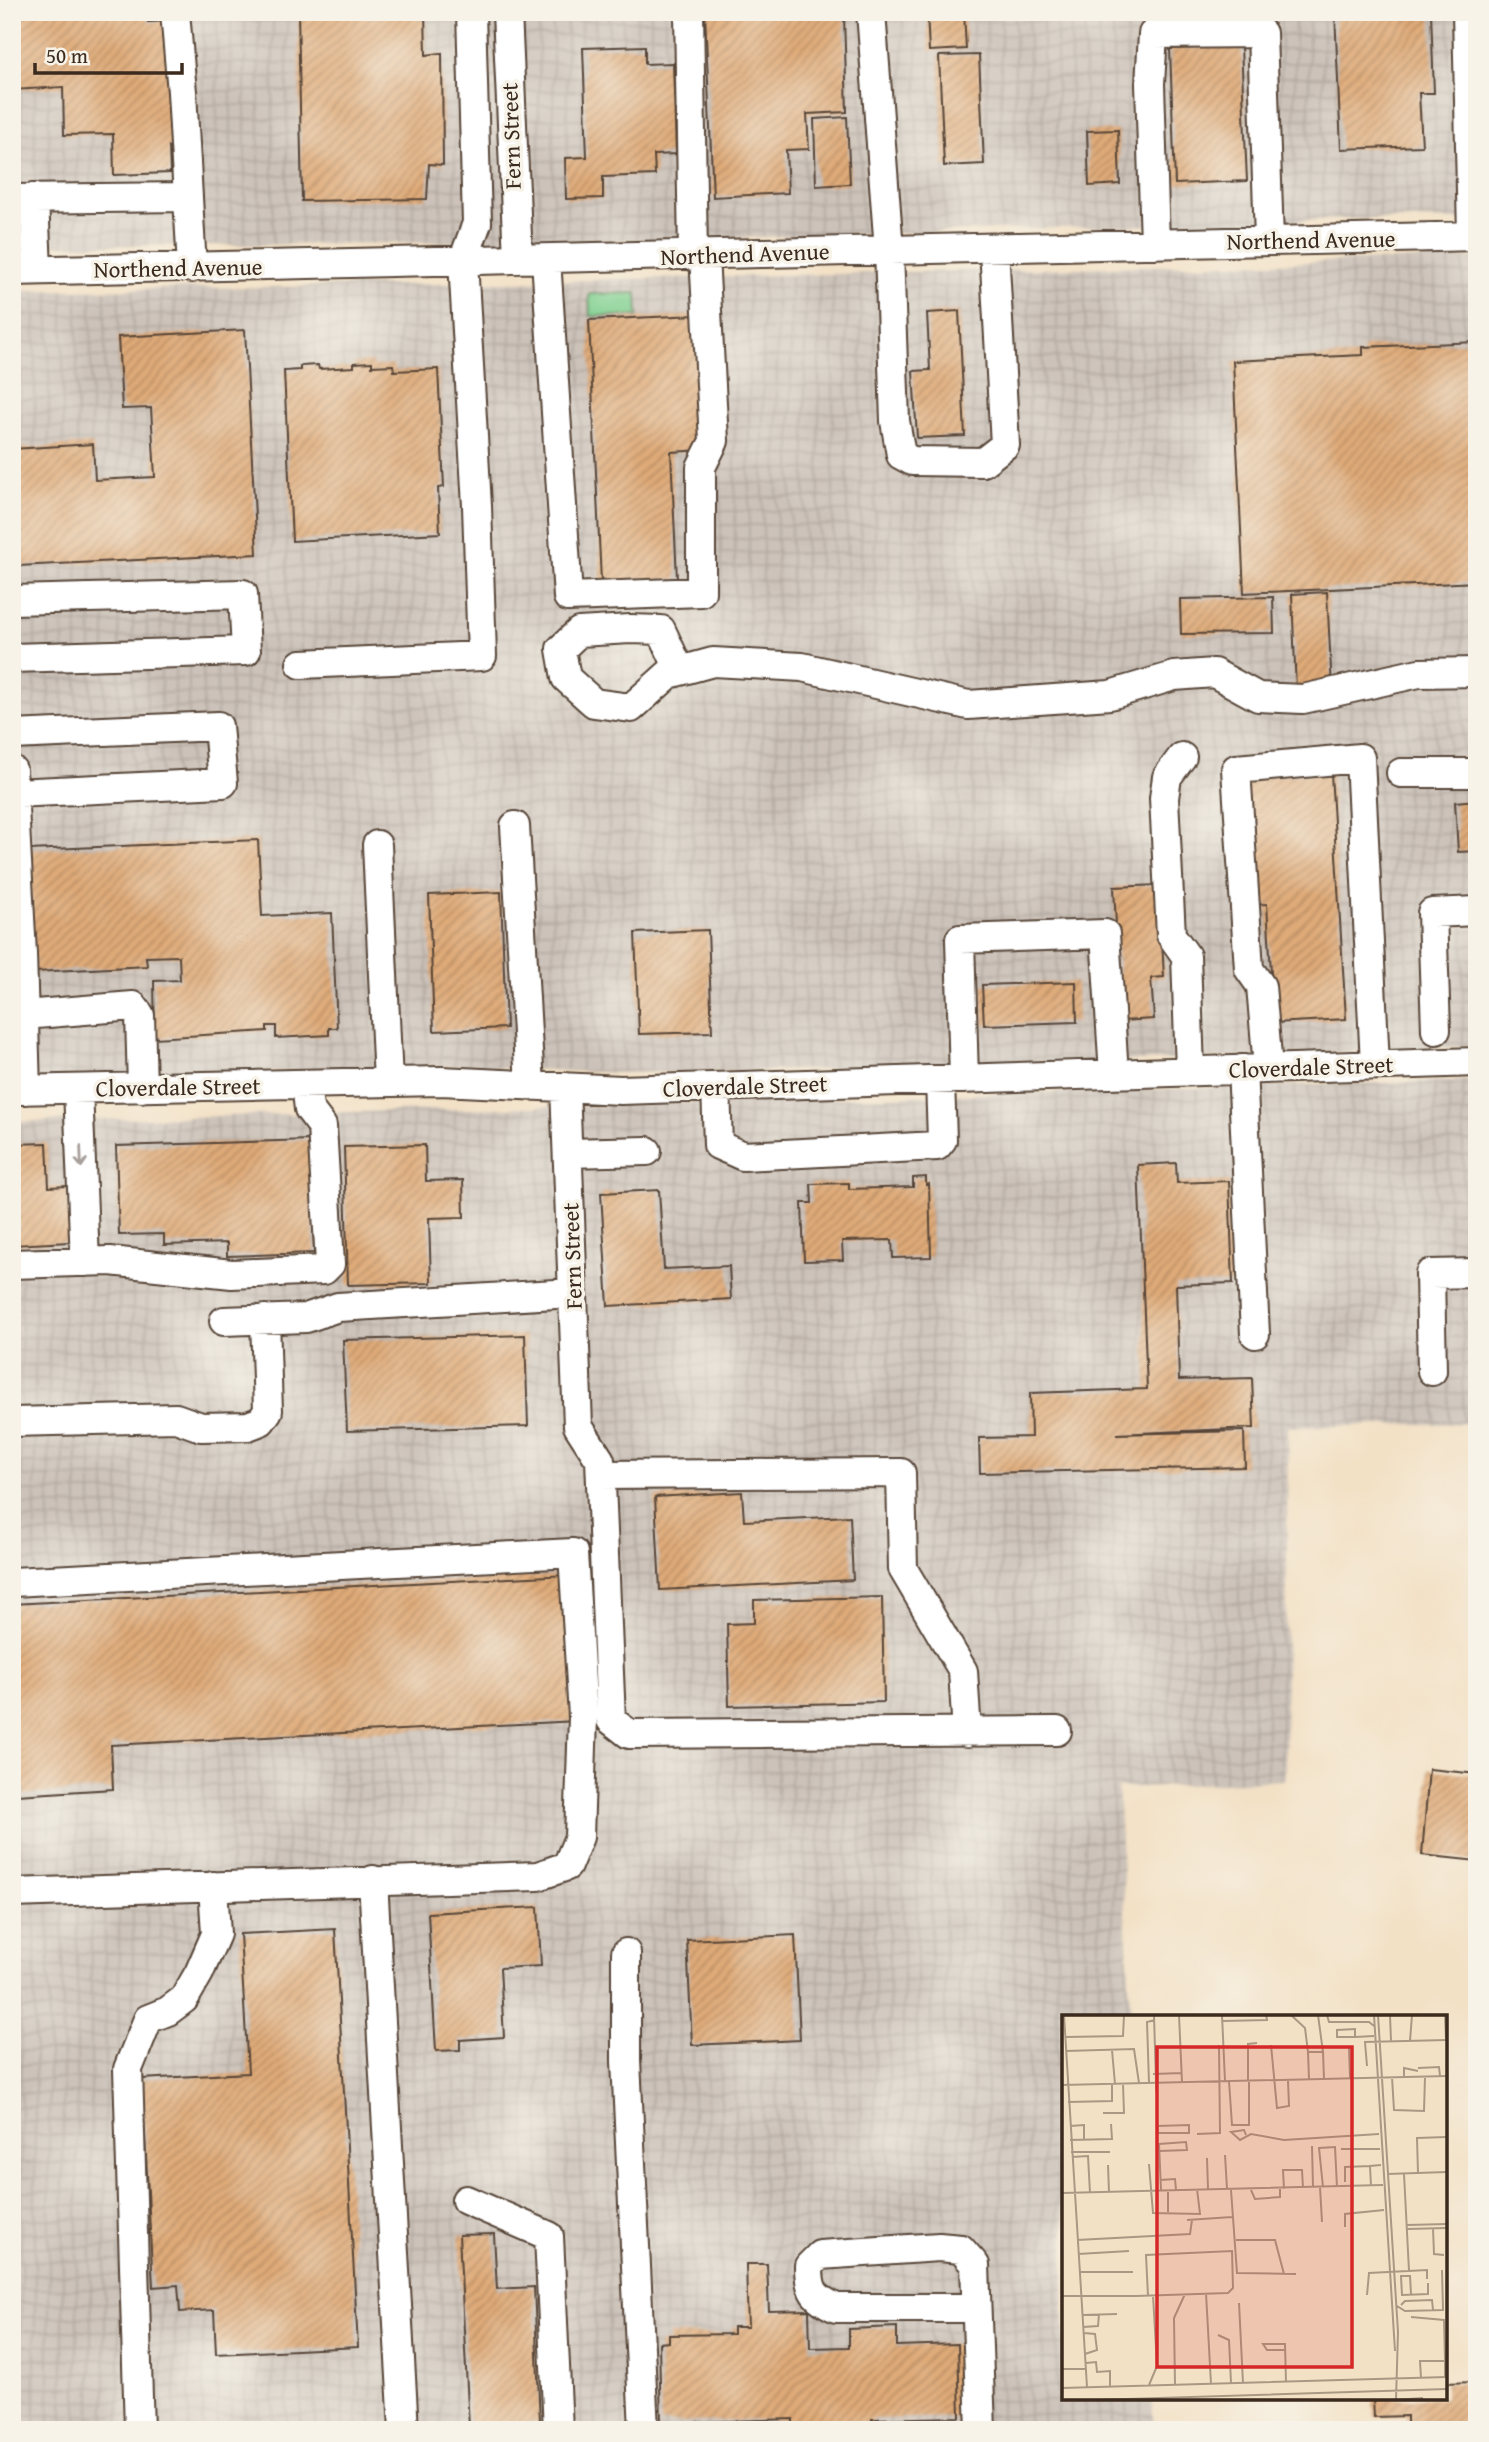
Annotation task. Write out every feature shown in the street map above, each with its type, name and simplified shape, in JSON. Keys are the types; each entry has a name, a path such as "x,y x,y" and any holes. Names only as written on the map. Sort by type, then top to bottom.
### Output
{"street":[{"path":"175,12 192,268"},
{"path":"301,664 482,656 477,506 463,261 477,223 471,12"},
{"name":"Fern Street","path":"506,12 518,259"},
{"path":"546,258 568,597 701,592 701,467 714,441 699,256 690,12"},
{"path":"871,12 889,250 895,421 901,455 912,461 983,462 1005,445 995,248"},
{"path":"1467,12 1475,236"},
{"path":"1155,244 1150,84 1152,23 1261,22 1269,240"},
{"path":"25,271 23,199 187,197"},
{"name":"Northend Avenue","path":"25,271 1475,236"},
{"path":"12,600 243,594 246,651 12,658"},
{"path":"680,671 713,662 803,667 968,705 1110,695 1174,676 1214,673 1258,697 1303,699 1419,673 1477,672"},
{"path":"12,736 218,726 223,783 13,782 24,1015 19,1090"},
{"path":"1182,757 1167,777 1164,798 1171,935 1186,956 1190,1071"},
{"path":"1255,1334 1255,1069 1261,986 1249,969 1236,769 1360,758 1375,1065"},
{"path":"1401,774 1477,773"},
{"path":"515,826 530,1085"},
{"path":"377,845 388,1082"},
{"path":"1436,1030 1432,913 1477,911"},
{"path":"716,1087 718,1145 743,1156 937,1146 942,1140 952,1080 960,939 1105,934 1114,1074"},
{"path":"24,1015 133,1006 140,1015 142,1088"},
{"name":"Cloverdale Street","path":"19,1090 441,1081 621,1090 1477,1062"},
{"path":"12,1264 110,1261 232,1274 324,1270 330,1264 323,1126 309,1109 306,1084"},
{"name":"Fern Street","path":"565,1087 578,1426 600,1460 601,1475"},
{"path":"78,1089 85,1262"},
{"path":"568,1153 648,1151"},
{"path":"1432,1371 1430,1274 1477,1273"},
{"path":"224,1321 306,1318 338,1307 573,1293"},
{"path":"12,1422 176,1418 201,1427 248,1426 261,1421 268,1411 265,1319"},
{"path":"967,1733 963,1671 903,1569 901,1473 601,1475 611,1720 629,1734 967,1733 1057,1731"},
{"path":"12,1582 573,1553 583,1717 579,1837 567,1866 538,1876 12,1893"},
{"path":"373,1880 404,2430"},
{"path":"139,2430 128,2069 148,2018 168,2011 184,1999 199,1973 216,1934 213,1886"},
{"path":"626,1953 626,2061 644,2430"},
{"path":"466,2200 549,2236 558,2430"},
{"path":"975,2308 836,2308 818,2299 809,2284 809,2266 820,2255 939,2247 961,2249 975,2265 981,2430"}],"shaded area":[{"path":"12,12 1477,12 1477,220 1353,219 665,240 12,245"},
{"path":"1477,258 1477,1046 1168,1060 796,1070 618,1073 459,1066 12,1079 12,291 350,286"},
{"path":"1477,1080 1477,1423 1288,1427 1285,1780 1118,1788 1131,2015 1062,2015 1062,2400 1152,2400 1154,2430 12,2430 12,1122"}],"green space":[{"path":"637,293 638,316 590,316 589,294"}],"building":[{"path":"12,12 148,12 148,22 172,21 176,147 169,147 170,173 114,175 113,134 64,135 63,87 12,90"},
{"path":"298,12 425,12 426,55 442,53 443,165 429,164 427,199 302,201"},
{"path":"705,12 803,12 803,17 844,16 847,112 807,114 809,149 786,150 788,193 713,197"},
{"path":"927,12 964,12 966,49 929,51"},
{"path":"1335,12 1431,12 1434,93 1419,93 1422,146 1341,149"},
{"path":"645,46 645,64 673,63 676,154 654,155 655,175 603,177 603,198 566,199 565,158 587,157 583,48"},
{"path":"1241,46 1247,181 1175,184 1170,49"},
{"path":"979,55 984,164 944,166 939,56"},
{"path":"847,117 850,184 816,186 814,119"},
{"path":"1118,130 1120,184 1089,186 1087,131"},
{"path":"959,311 965,436 917,438 913,371 930,370 927,313"},
{"path":"697,315 704,450 671,452 677,579 601,582 589,320"},
{"path":"245,330 257,554 18,566 12,449 93,444 95,480 155,477 151,408 122,409 118,337"},
{"path":"1477,342 1477,582 1244,593 1233,361 1363,355 1363,347"},
{"path":"372,362 372,366 393,365 394,371 438,369 444,487 438,488 440,533 292,541 284,371 300,370 300,366 318,365 319,369 354,367 354,363"},
{"path":"1327,592 1332,689 1296,691 1292,594"},
{"path":"1273,597 1274,633 1181,634 1180,599"},
{"path":"1331,773 1346,1019 1274,1023 1267,904 1250,905 1243,778"},
{"path":"1477,800 1477,851 1458,852 1455,802"},
{"path":"258,840 262,916 332,913 337,1028 329,1028 329,1035 276,1038 276,1026 267,1026 267,1031 155,1038 154,981 180,980 179,956 146,957 147,966 35,972 29,850"},
{"path":"1159,885 1164,977 1151,978 1154,1019 1121,1021 1114,887"},
{"path":"501,892 506,1028 434,1031 429,895"},
{"path":"708,930 712,1032 639,1034 635,933"},
{"path":"1076,982 1077,1022 984,1025 982,985"},
{"path":"310,1140 314,1253 227,1256 227,1243 164,1245 164,1234 119,1235 116,1146"},
{"path":"47,1143 49,1187 68,1186 70,1242 12,1245 12,1144"},
{"path":"425,1145 426,1181 463,1180 464,1217 429,1218 431,1283 348,1285 344,1147"},
{"path":"1176,1163 1177,1183 1229,1181 1233,1283 1176,1285 1179,1380 1252,1378 1254,1428 1116,1434 1244,1431 1245,1467 980,1473 979,1438 1031,1437 1030,1393 1147,1389 1138,1165"},
{"path":"926,1177 926,1185 929,1184 931,1257 893,1258 892,1240 842,1241 843,1260 804,1261 802,1203 812,1203 811,1184 849,1183 849,1189 913,1187 913,1178"},
{"path":"659,1190 664,1269 729,1266 731,1299 608,1306 601,1193"},
{"path":"525,1335 528,1426 347,1431 343,1340"},
{"path":"742,1492 744,1521 850,1516 853,1580 660,1590 655,1497"},
{"path":"568,1575 577,1721 111,1745 113,1789 17,1795 15,1750 12,1751 12,1604"},
{"path":"882,1597 884,1702 729,1706 727,1624 754,1623 754,1600"},
{"path":"1429,1769 1477,1774 1477,1861 1422,1855"},
{"path":"538,1907 541,1966 500,1968 504,2037 460,2040 460,2050 436,2051 428,1913"},
{"path":"335,1929 358,2347 216,2354 214,2310 180,2312 178,2285 153,2287 142,2079 248,2073 240,1934"},
{"path":"795,1935 800,2040 692,2045 687,1940"},
{"path":"494,2234 497,2289 534,2287 540,2422 469,2426 459,2235"},
{"path":"746,2264 767,2264 769,2311 809,2310 810,2348 849,2347 849,2329 897,2327 897,2346 958,2344 960,2417 872,2419 872,2430 793,2430 793,2419 661,2423 659,2343 669,2342 669,2335 733,2334 733,2327 748,2327"},
{"path":"1477,2382 1477,2430 1407,2430 1407,2416 1374,2417 1373,2400 1447,2400 1447,2383"}]}
